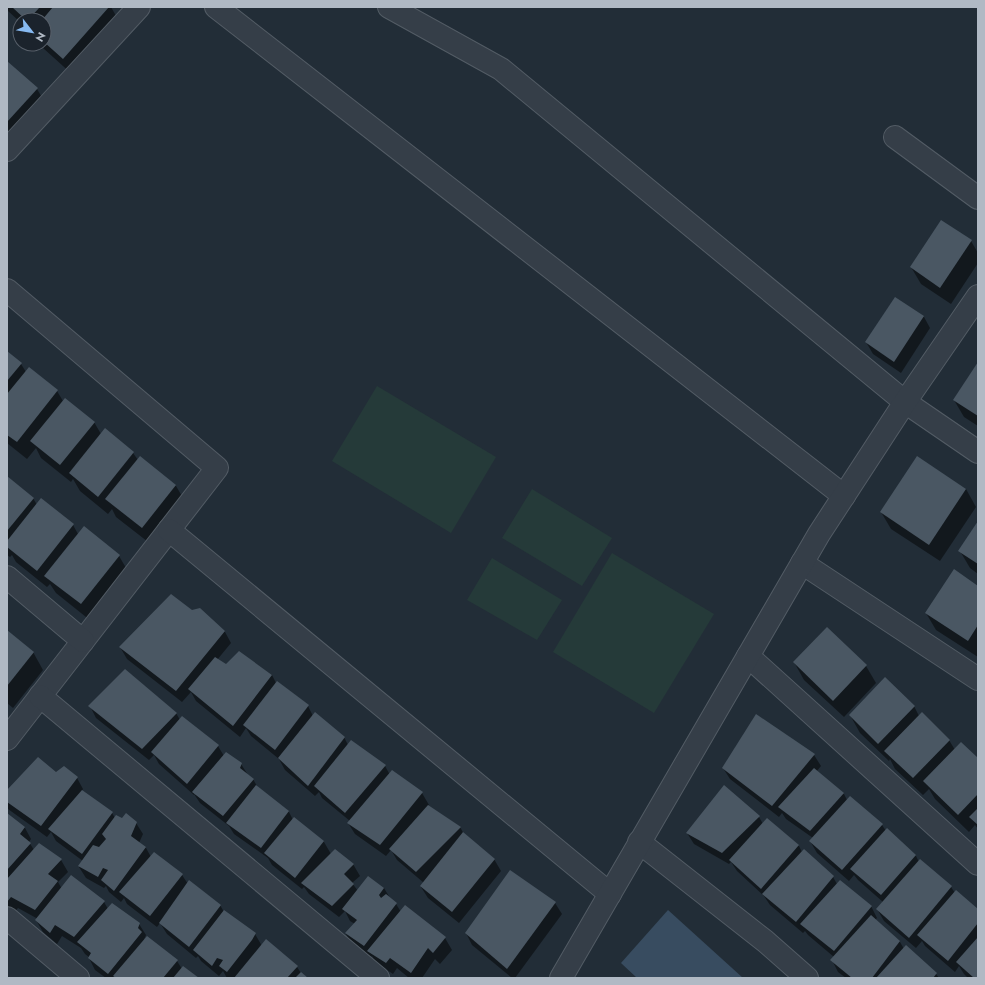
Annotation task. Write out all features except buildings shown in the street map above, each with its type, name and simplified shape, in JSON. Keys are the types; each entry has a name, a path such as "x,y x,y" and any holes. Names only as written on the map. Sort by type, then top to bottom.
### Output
{"street":[{"path":"7,150 139,7"},
{"path":"216,7 844,496"},
{"path":"389,7 501,69 905,402 978,452"},
{"path":"895,138 978,198"},
{"path":"7,290 217,468 7,738"},
{"path":"561,978 819,534 905,402 978,296"},
{"path":"169,530 610,894"},
{"path":"802,563 978,679"},
{"path":"7,577 83,641"},
{"path":"748,656 978,864"},
{"path":"40,696 378,978"},
{"path":"639,842 765,941 807,978"},
{"path":"7,918 78,978"}],"green space":[{"path":"377,386 496,457 451,533 332,461"},
{"path":"532,489 612,538 582,586 502,538"},
{"path":"612,553 714,614 654,713 553,652"},
{"path":"492,558 562,600 537,640 467,600"}],"water":[{"path":"668,910 743,978 637,978 621,963"}]}
